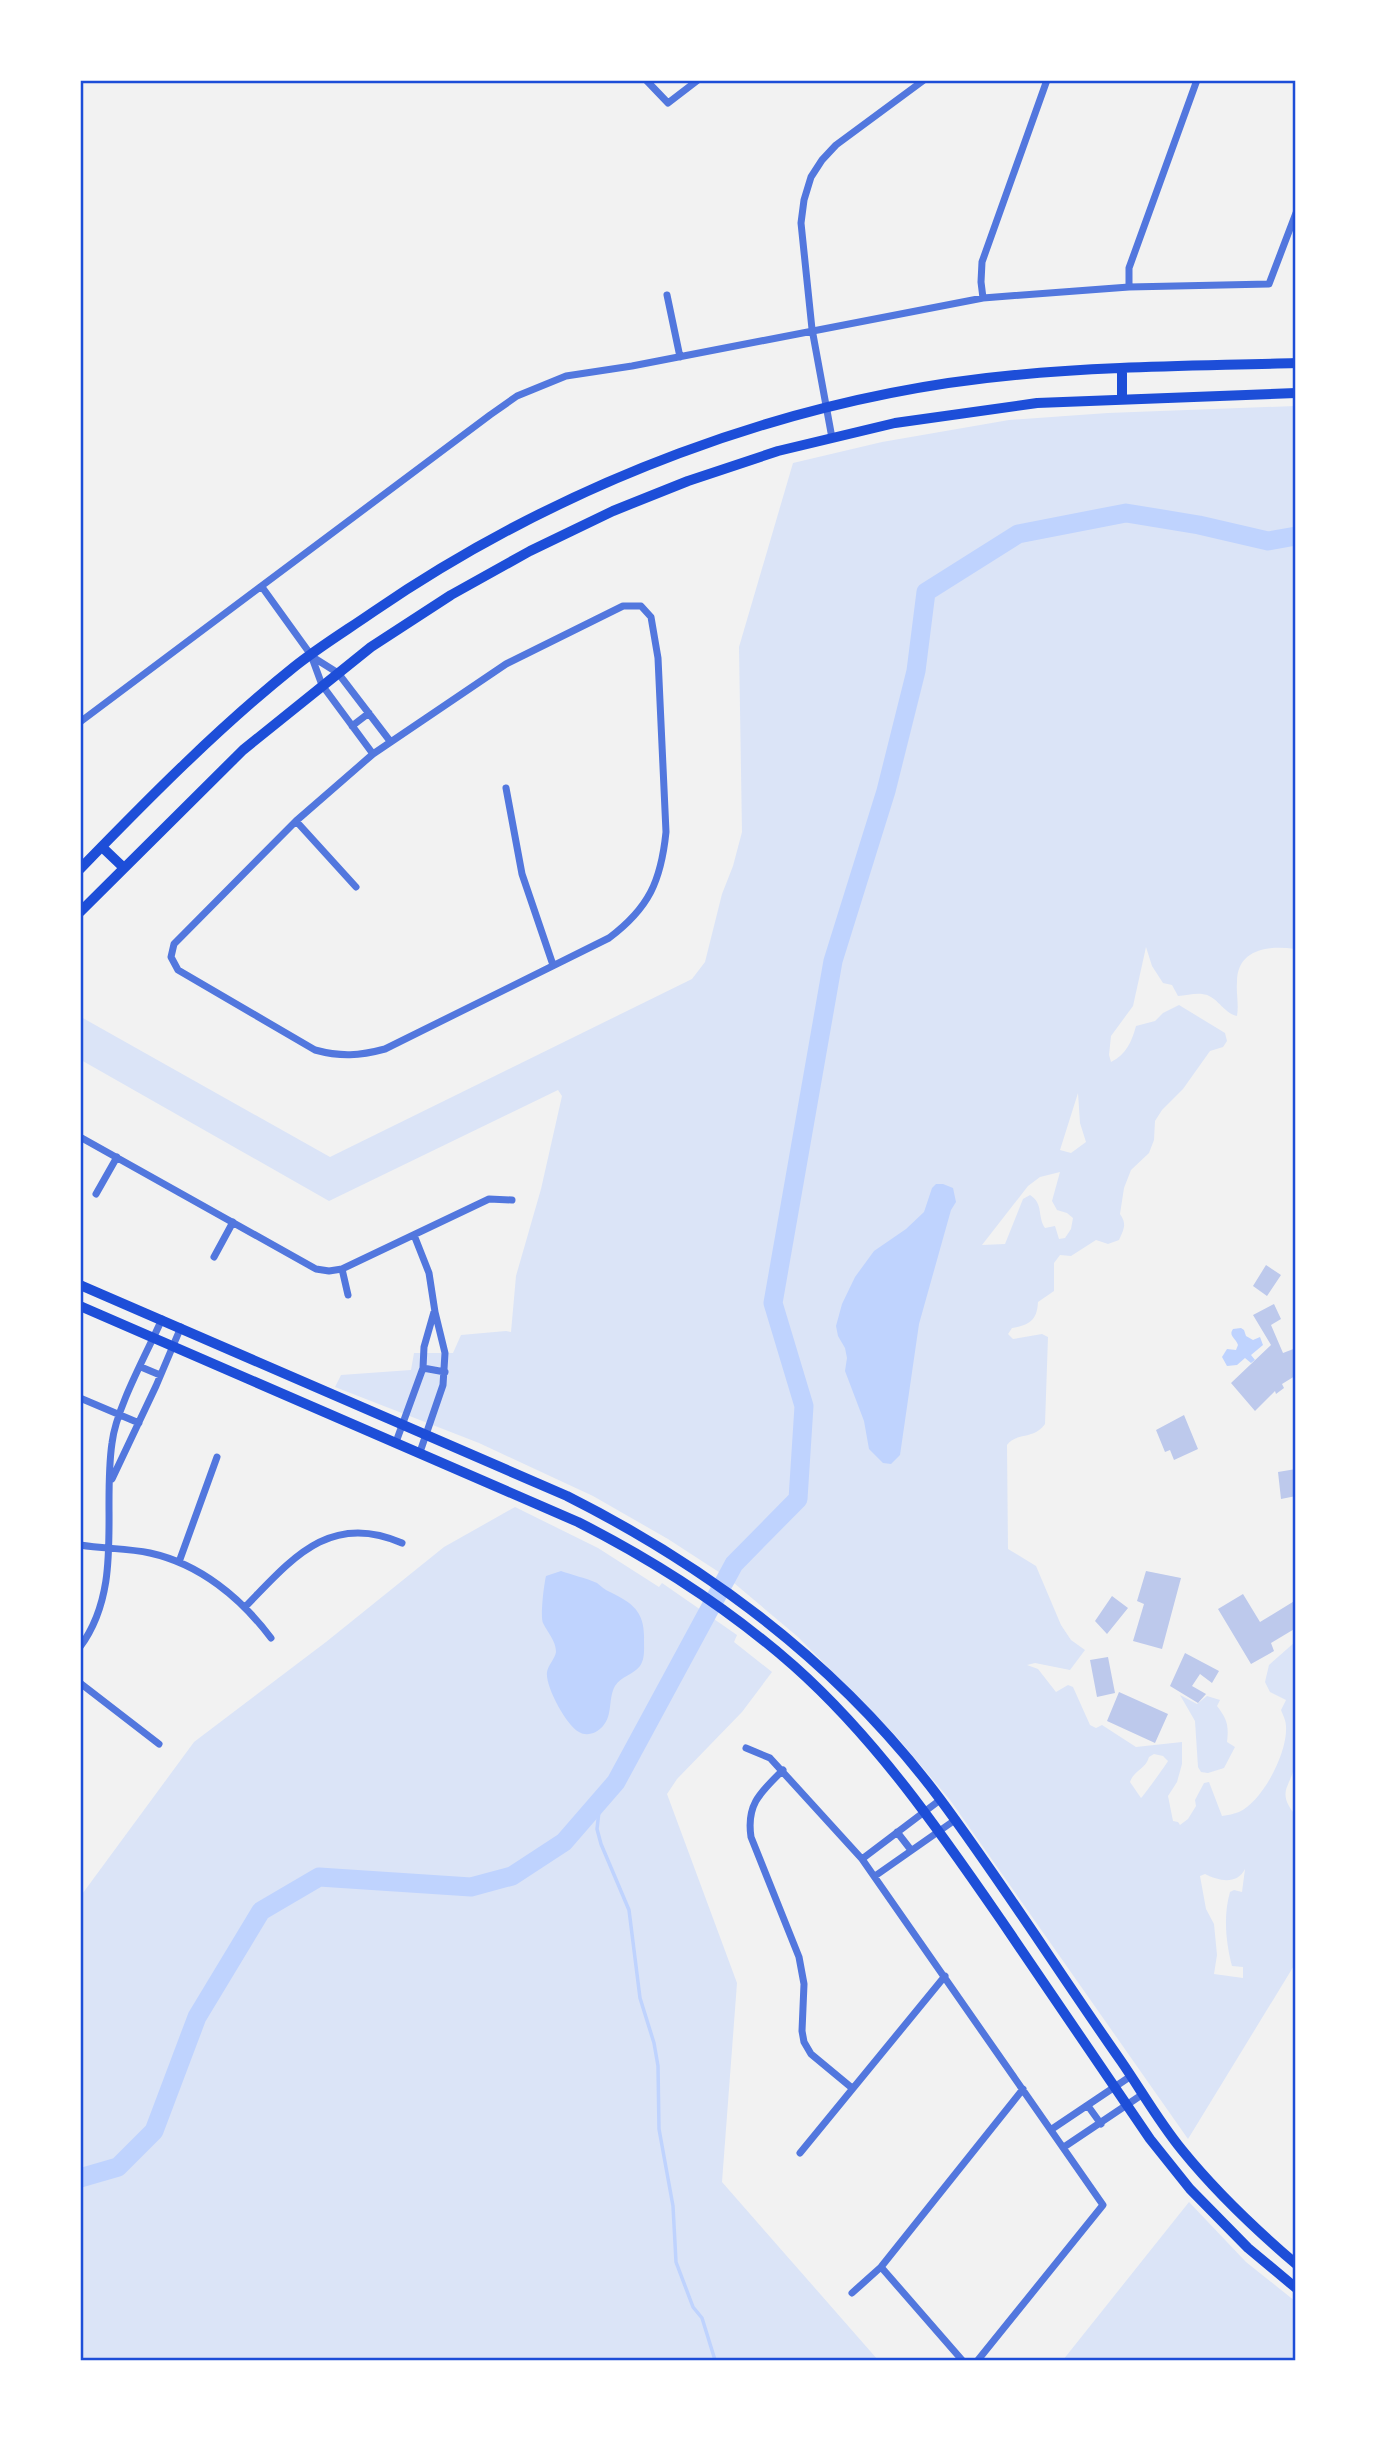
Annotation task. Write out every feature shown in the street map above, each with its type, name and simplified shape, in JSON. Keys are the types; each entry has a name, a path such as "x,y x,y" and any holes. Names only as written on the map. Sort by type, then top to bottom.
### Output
{"main road":[{"path":"80,869 201,747 311,655 432,573 506,530 621,477 724,438 825,408 924,388 1014,375 1296,363"},
{"path":"1122,369 1122,398"},
{"path":"80,912 243,750 371,647 451,595 530,551 614,511 778,451 895,423 1037,403 1296,393"},
{"path":"102,847 124,868"},
{"path":"80,1285 567,1496 671,1553 794,1642 860,1706 940,1800 1179,2146 1247,2221 1296,2264"},
{"path":"80,1306 578,1522 624,1546 712,1602 747,1629 794,1667 867,1740 924,1811 1150,2139 1190,2189 1248,2248 1296,2288"}],"street":[{"path":"646,80 668,103 698,80"},
{"path":"832,438 812,329 802,223 804,200 811,177 836,145 924,80"},
{"path":"983,298 982,262 1047,80"},
{"path":"1129,287 1129,268 1197,80"},
{"path":"80,722 517,396 566,376 680,357 812,329 983,298 1129,287 1269,284 1296,213"},
{"path":"667,295 680,357"},
{"path":"262,587 311,655 322,685 373,754"},
{"path":"623,606 641,606 651,617 658,658 666,832 663,858 656,882 644,906 609,938 385,1049 354,1056 335,1055 315,1050 178,970 171,957 174,944 296,821 390,741 506,664 623,606"},
{"path":"311,655 338,673 390,741"},
{"path":"352,726 369,713"},
{"path":"506,788 522,874 553,965"},
{"path":"296,821 356,887"},
{"path":"80,1137 316,1269 329,1271 342,1269 489,1199 512,1200"},
{"path":"96,1194 117,1157"},
{"path":"214,1257 233,1222"},
{"path":"414,1235 429,1273 445,1353 443,1385 419,1452"},
{"path":"342,1269 348,1295"},
{"path":"396,1442 423,1368 424,1347 435,1312"},
{"path":"80,1647 92,1628 104,1595 111,1442 162,1319"},
{"path":"110,1483 181,1327"},
{"path":"141,1367 160,1375"},
{"path":"423,1368 445,1372"},
{"path":"80,1398 139,1423"},
{"path":"179,1562 217,1457"},
{"path":"245,1607 290,1561 306,1548 324,1539 363,1532 402,1543"},
{"path":"80,1545 150,1553 179,1562 210,1579 245,1607 271,1638"},
{"path":"80,1682 159,1744"},
{"path":"746,1748 770,1758 783,1770 862,1859 1103,2205 978,2361"},
{"path":"783,1770 760,1793 752,1807 749,1822 751,1837 799,1957 804,1984 804,2042 811,2054 852,2088"},
{"path":"862,1859 940,1800"},
{"path":"875,1876 955,1820"},
{"path":"897,1832 911,1850"},
{"path":"800,2153 945,1976"},
{"path":"1052,2129 1131,2076"},
{"path":"852,2293 881,2267 1023,2089"},
{"path":"1064,2147 1143,2094"},
{"path":"1088,2106 1101,2124"},
{"path":"881,2267 962,2361"}],"shaded area":[{"path":"1295,406 1295,949 1265,949 1248,956 1242,962 1238,971 1237,1016 1207,995 1178,996 1172,985 1163,983 1152,966 1146,947 1133,1006 1111,1036 1111,1062 1121,1056 1128,1047 1136,1026 1155,1021 1163,1013 1179,1005 1225,1033 1227,1041 1223,1047 1210,1051 1183,1089 1155,1121 1154,1140 1149,1153 1131,1170 1124,1188 1120,1214 1124,1227 1119,1240 1108,1244 1096,1240 1071,1256 1060,1255 1054,1263 1054,1291 1038,1302 1036,1314 1031,1321 1012,1328 1008,1334 1013,1339 1042,1334 1048,1337 1045,1424 1036,1432 1015,1438 1007,1445 1008,1549 1036,1566 1061,1625 1071,1640 1085,1650 1070,1670 1035,1663 1027,1665 1038,1669 1056,1692 1068,1685 1073,1687 1090,1725 1096,1728 1102,1725 1136,1747 1182,1742 1182,1764 1177,1782 1168,1796 1173,1821 1180,1825 1188,1819 1204,1783 1209,1782 1222,1816 1239,1812 1248,1806 1265,1787 1278,1762 1286,1737 1285,1720 1281,1710 1286,1700 1270,1692 1265,1682 1269,1665 1295,1642 1295,1761 1286,1798 1293,1812 1295,1807 1295,1964 1188,2139 950,1800 896,1736 798,1637 728,1578 668,1539 593,1496 479,1443 335,1387 341,1375 411,1370 414,1353 453,1353 461,1335 511,1332 516,1276 541,1189 562,1096 558,1090 329,1201 81,1060 81,1017 330,1157 692,979 705,962 722,894 742,832 739,647 793,463 882,442 1009,420 1108,413","holes":["1078,1093 1080,1123 1086,1142 1071,1153 1060,1150","1060,1172 1052,1201 1057,1210 1073,1218 1071,1229 1065,1238 1059,1239 1055,1226 1045,1228 1039,1206 1030,1195 1023,1199 1005,1244 982,1245 1028,1186 1040,1177","1154,1754 1163,1756 1168,1761 1141,1798 1130,1782","1245,1869 1242,1892 1230,1892 1226,1920 1232,1966 1243,1967 1243,1978 1214,1974 1217,1955 1214,1924 1206,1909 1200,1876 1205,1874 1227,1880 1242,1874"]},
{"path":"515,1507 598,1548 659,1587 662,1583 737,1635 734,1642 772,1672 742,1712 677,1779 667,1794 737,1983 722,2182 878,2360 81,2360 80,1897 194,1742 326,1642 444,1547"},
{"path":"1180,1695 1197,1704 1207,1696 1220,1700 1217,1706 1226,1722 1227,1742 1235,1747 1224,1768 1208,1773 1201,1772 1198,1767 1195,1721"},
{"path":"1189,2202 1246,2262 1295,2301 1295,2360 1063,2360"}],"water":[{"path":"936,1184 953,1188 956,1202 951,1210 919,1324 900,1455 891,1464 883,1463 869,1449 864,1421 845,1371 845,1348 836,1326 842,1304 855,1277 874,1251 906,1229 924,1212 932,1188"},
{"path":"1241,1328 1246,1336 1253,1340 1260,1337 1263,1345 1251,1355 1255,1360 1251,1363 1245,1358 1237,1365 1227,1366 1222,1357 1227,1349 1236,1350 1238,1345 1232,1331"},
{"path":"561,1571 597,1583 625,1600 640,1615 644,1630 642,1663 618,1683 613,1691 606,1722 592,1734 579,1732 568,1722 547,1678 556,1648 542,1620 544,1586 546,1576"}],"building":[{"path":"1266,1265 1281,1275 1267,1296 1253,1286"},
{"path":"1274,1304 1281,1319 1271,1325 1283,1353 1296,1348 1296,1370 1293,1372 1295,1376 1282,1384 1284,1388 1276,1394 1275,1391 1255,1411 1231,1383 1271,1345 1253,1315"},
{"path":"1184,1415 1198,1449 1174,1460 1170,1450 1165,1452 1156,1430"},
{"path":"1296,1469 1296,1496 1281,1499 1278,1472"},
{"path":"1146,1571 1181,1578 1162,1649 1133,1641 1144,1604 1137,1601"},
{"path":"1243,1594 1260,1622 1296,1600 1296,1628 1271,1643 1274,1651 1251,1664 1218,1609"},
{"path":"1112,1596 1128,1608 1107,1634 1095,1621"},
{"path":"1185,1653 1219,1671 1212,1683 1200,1674 1192,1686 1206,1694 1198,1703 1170,1686"},
{"path":"1108,1657 1115,1693 1097,1697 1090,1660"},
{"path":"1119,1692 1168,1714 1155,1743 1107,1721"}],"waterway":[{"path":"80,2178 118,2167 154,2131 197,2017 261,1911 319,1877 471,1887 512,1876 564,1842 616,1782 734,1564 798,1499 804,1406 773,1303 833,961 886,791 916,671 926,592 1018,534 1126,513 1199,525 1268,541 1296,536"},
{"path":"600,1802 597,1829 629,1910 640,1998 658,2066 659,2129 673,2206 676,2262 693,2307 702,2318 715,2360"}]}
